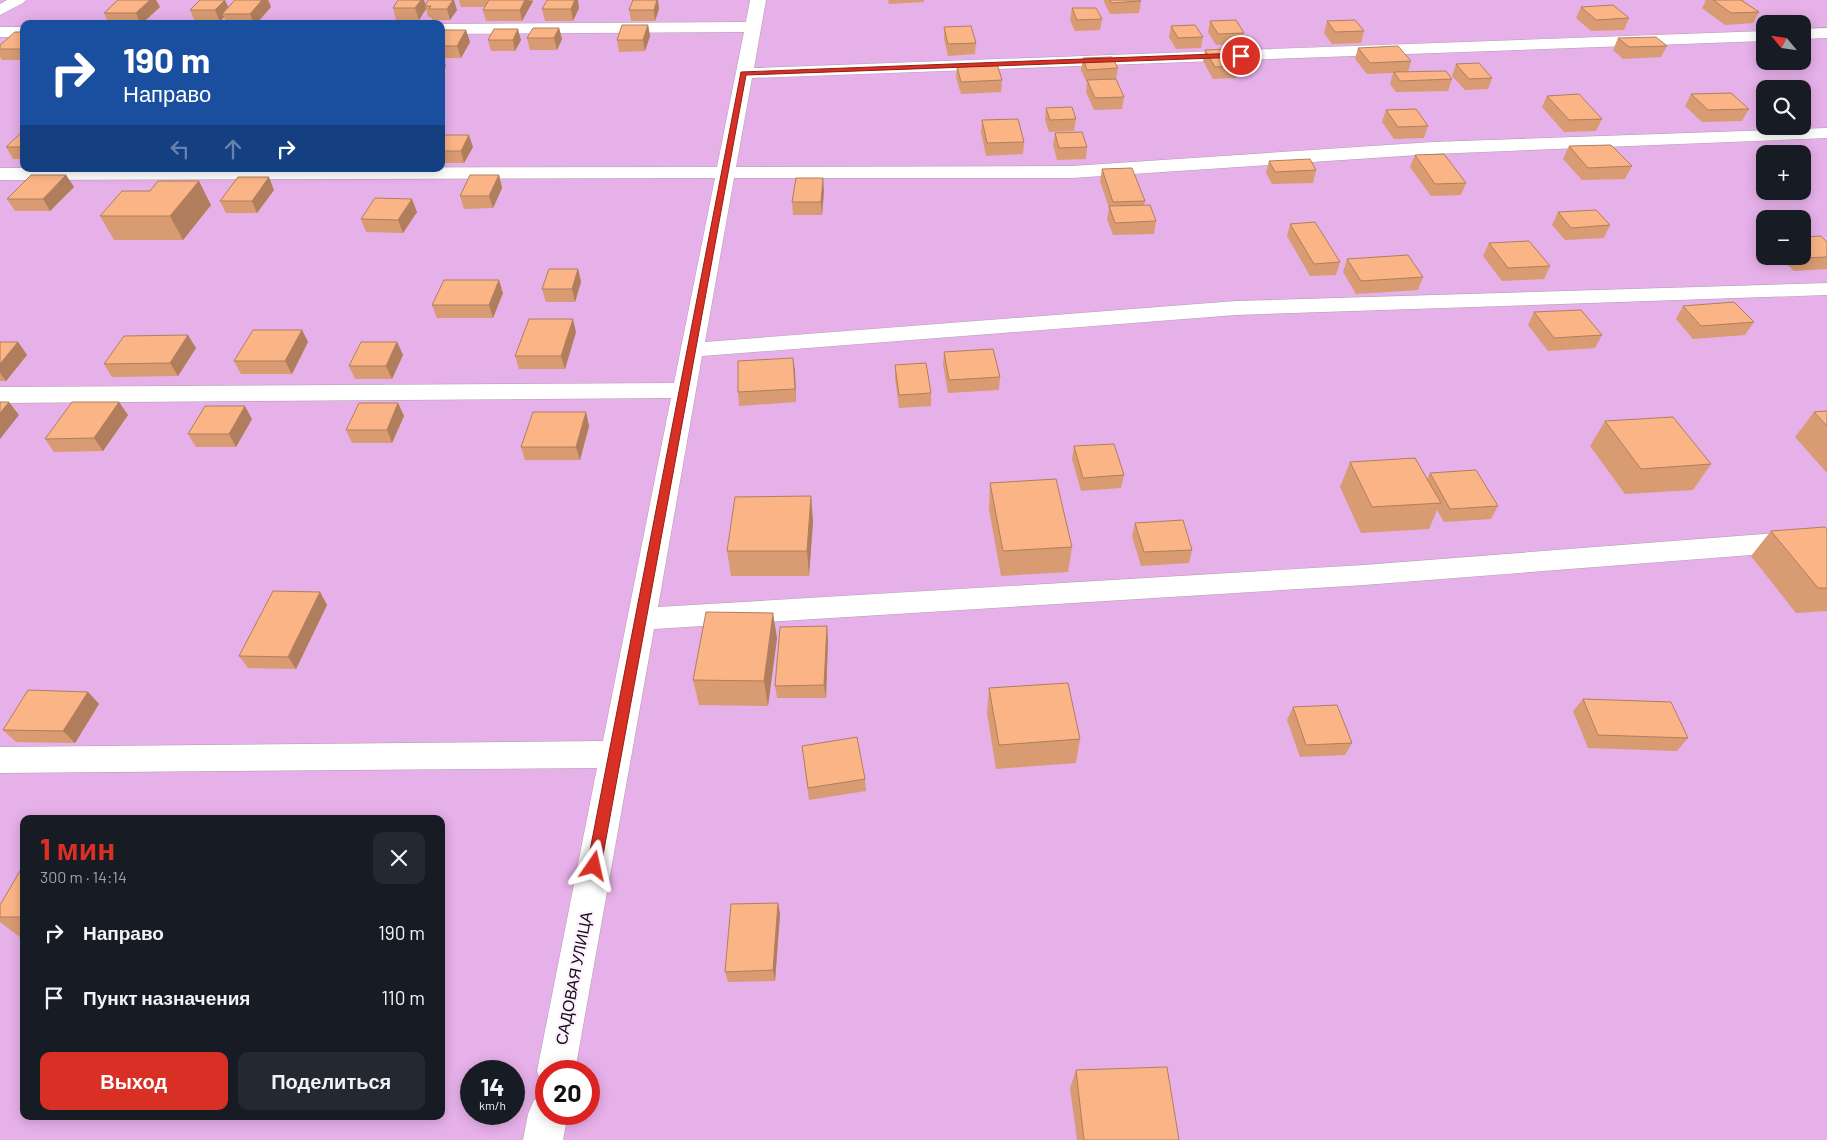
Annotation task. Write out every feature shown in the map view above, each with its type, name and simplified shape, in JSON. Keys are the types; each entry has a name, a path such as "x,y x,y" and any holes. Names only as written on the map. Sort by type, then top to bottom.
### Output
{"lane":[{"path":"0,10 18,0"},
{"name":"САДОВАЯ УЛИЦА","path":"558,1060 758,0"},
{"path":"445,29 752,27"},
{"path":"0,32 20,32"},
{"path":"1811,34 1827,34"},
{"path":"743,73 1756,36"},
{"path":"0,174 1072,172 1433,148 1827,133"},
{"path":"691,350 1236,308 1827,289"},
{"path":"0,395 684,390"},
{"path":"641,619 1364,575 1827,539"},
{"path":"0,760 615,754"},
{"path":"543,1140 546,1125"}],"shaded area":[{"path":"0,0 1827,0 1827,1140 0,1140"}],"building":[{"path":"118,0 150,0 136,13 104,13"},
{"path":"200,0 225,0 215,10 190,10"},
{"path":"235,0 262,0 250,14 222,14"},
{"path":"398,0 421,0 415,8 393,8"},
{"path":"428,0 453,0 447,9 429,9 431,6 425,6"},
{"path":"489,0 525,0 520,10 483,10"},
{"path":"547,0 575,0 571,9 542,9"},
{"path":"633,0 657,0 654,10 629,10"},
{"path":"1110,0 1140,0 1141,1 1111,3"},
{"path":"1713,0 1741,0 1759,12 1731,13"},
{"path":"1613,5 1629,18 1596,20 1581,7"},
{"path":"1072,8 1096,8 1102,19 1077,20"},
{"path":"1236,20 1244,33 1218,34 1210,21"},
{"path":"1355,20 1364,31 1335,32 1327,21"},
{"path":"622,25 648,25 643,40 617,40"},
{"path":"1195,25 1203,37 1178,38 1171,26"},
{"path":"971,26 976,43 948,44 944,27"},
{"path":"533,28 559,28 554,38 527,38"},
{"path":"494,29 518,29 513,40 488,40"},
{"path":"445,30 466,30 457,46 445,46"},
{"path":"15,32 20,32 20,49 0,49 0,45"},
{"path":"1656,37 1667,46 1629,47 1618,38"},
{"path":"1398,46 1411,61 1370,63 1358,48"},
{"path":"1227,49 1238,66 1215,67 1205,50"},
{"path":"1112,57 1118,68 1087,70 1083,58"},
{"path":"1479,63 1492,78 1469,79 1456,64"},
{"path":"997,64 1002,80 961,82 957,66"},
{"path":"1446,71 1452,79 1400,81 1394,72"},
{"path":"1116,79 1124,97 1095,98 1087,80"},
{"path":"1731,93 1749,109 1708,110 1691,94"},
{"path":"1579,94 1602,119 1569,120 1547,96"},
{"path":"1072,107 1076,119 1050,120 1046,108"},
{"path":"1416,109 1428,126 1398,127 1386,110"},
{"path":"1018,119 1024,142 987,143 982,120"},
{"path":"1082,132 1087,147 1059,148 1055,133"},
{"path":"20,134 20,147 6,147"},
{"path":"445,135 469,135 461,151 445,151"},
{"path":"1611,145 1632,166 1588,168 1569,146"},
{"path":"1444,154 1466,183 1435,184 1415,155"},
{"path":"1310,159 1316,170 1275,172 1269,161"},
{"path":"1132,168 1145,201 1113,202 1102,169"},
{"path":"31,175 66,175 43,199 7,199"},
{"path":"470,175 499,175 489,196 460,196"},
{"path":"238,177 269,177 252,201 220,201"},
{"path":"796,178 823,178 821,202 792,202"},
{"path":"158,181 199,181 170,216 100,216 122,191 150,191"},
{"path":"375,198 412,199 398,220 361,219"},
{"path":"1150,205 1156,221 1115,223 1109,206"},
{"path":"1596,210 1610,225 1571,228 1558,212"},
{"path":"1315,222 1340,262 1314,264 1290,224"},
{"path":"1821,236 1827,242 1827,257 1811,258 1811,237"},
{"path":"1529,241 1550,266 1508,268 1489,243"},
{"path":"1408,255 1423,277 1361,281 1347,259"},
{"path":"549,269 578,269 572,289 542,289"},
{"path":"444,280 499,280 489,305 432,305"},
{"path":"1734,302 1754,322 1701,326 1683,306"},
{"path":"1581,310 1602,335 1554,338 1534,312"},
{"path":"529,319 573,319 561,356 515,356"},
{"path":"253,330 302,330 285,361 234,361"},
{"path":"188,335 170,363 104,364 124,336"},
{"path":"0,342 18,342 0,364"},
{"path":"361,342 397,342 386,366 349,366"},
{"path":"993,349 1000,377 949,380 944,352"},
{"path":"793,358 795,389 738,392 738,361"},
{"path":"926,363 931,393 899,395 895,365"},
{"path":"0,402 9,402 0,413"},
{"path":"72,402 119,402 94,438 45,439"},
{"path":"359,403 398,403 387,430 346,430"},
{"path":"205,406 245,406 229,434 188,434"},
{"path":"1827,411 1827,426 1814,412"},
{"path":"533,412 586,412 576,447 521,447"},
{"path":"1673,417 1711,464 1641,469 1605,421"},
{"path":"1114,444 1124,475 1083,478 1074,446"},
{"path":"1415,458 1441,503 1372,507 1350,462"},
{"path":"1476,470 1498,506 1450,509 1430,473"},
{"path":"1056,479 1072,547 1003,551 990,483"},
{"path":"811,496 807,551 727,551 735,497"},
{"path":"1183,520 1192,550 1144,552 1135,523"},
{"path":"1825,527 1827,529 1827,588 1818,588 1771,531"},
{"path":"273,591 320,592 288,657 239,656"},
{"path":"706,612 773,613 764,681 693,680"},
{"path":"827,626 824,685 775,686 780,627"},
{"path":"1068,683 1080,739 999,745 989,688"},
{"path":"28,690 88,692 63,731 3,730"},
{"path":"1583,699 1671,702 1688,738 1598,735"},
{"path":"1337,705 1352,743 1306,745 1293,707"},
{"path":"857,737 865,779 808,788 802,746"},
{"path":"20,871 20,917 0,917 0,905"},
{"path":"778,903 773,970 725,972 731,904"},
{"path":"1167,1067 1179,1140 1084,1140 1076,1070"}],"route":[{"path":"594,866 743,73 1241,56"}]}
